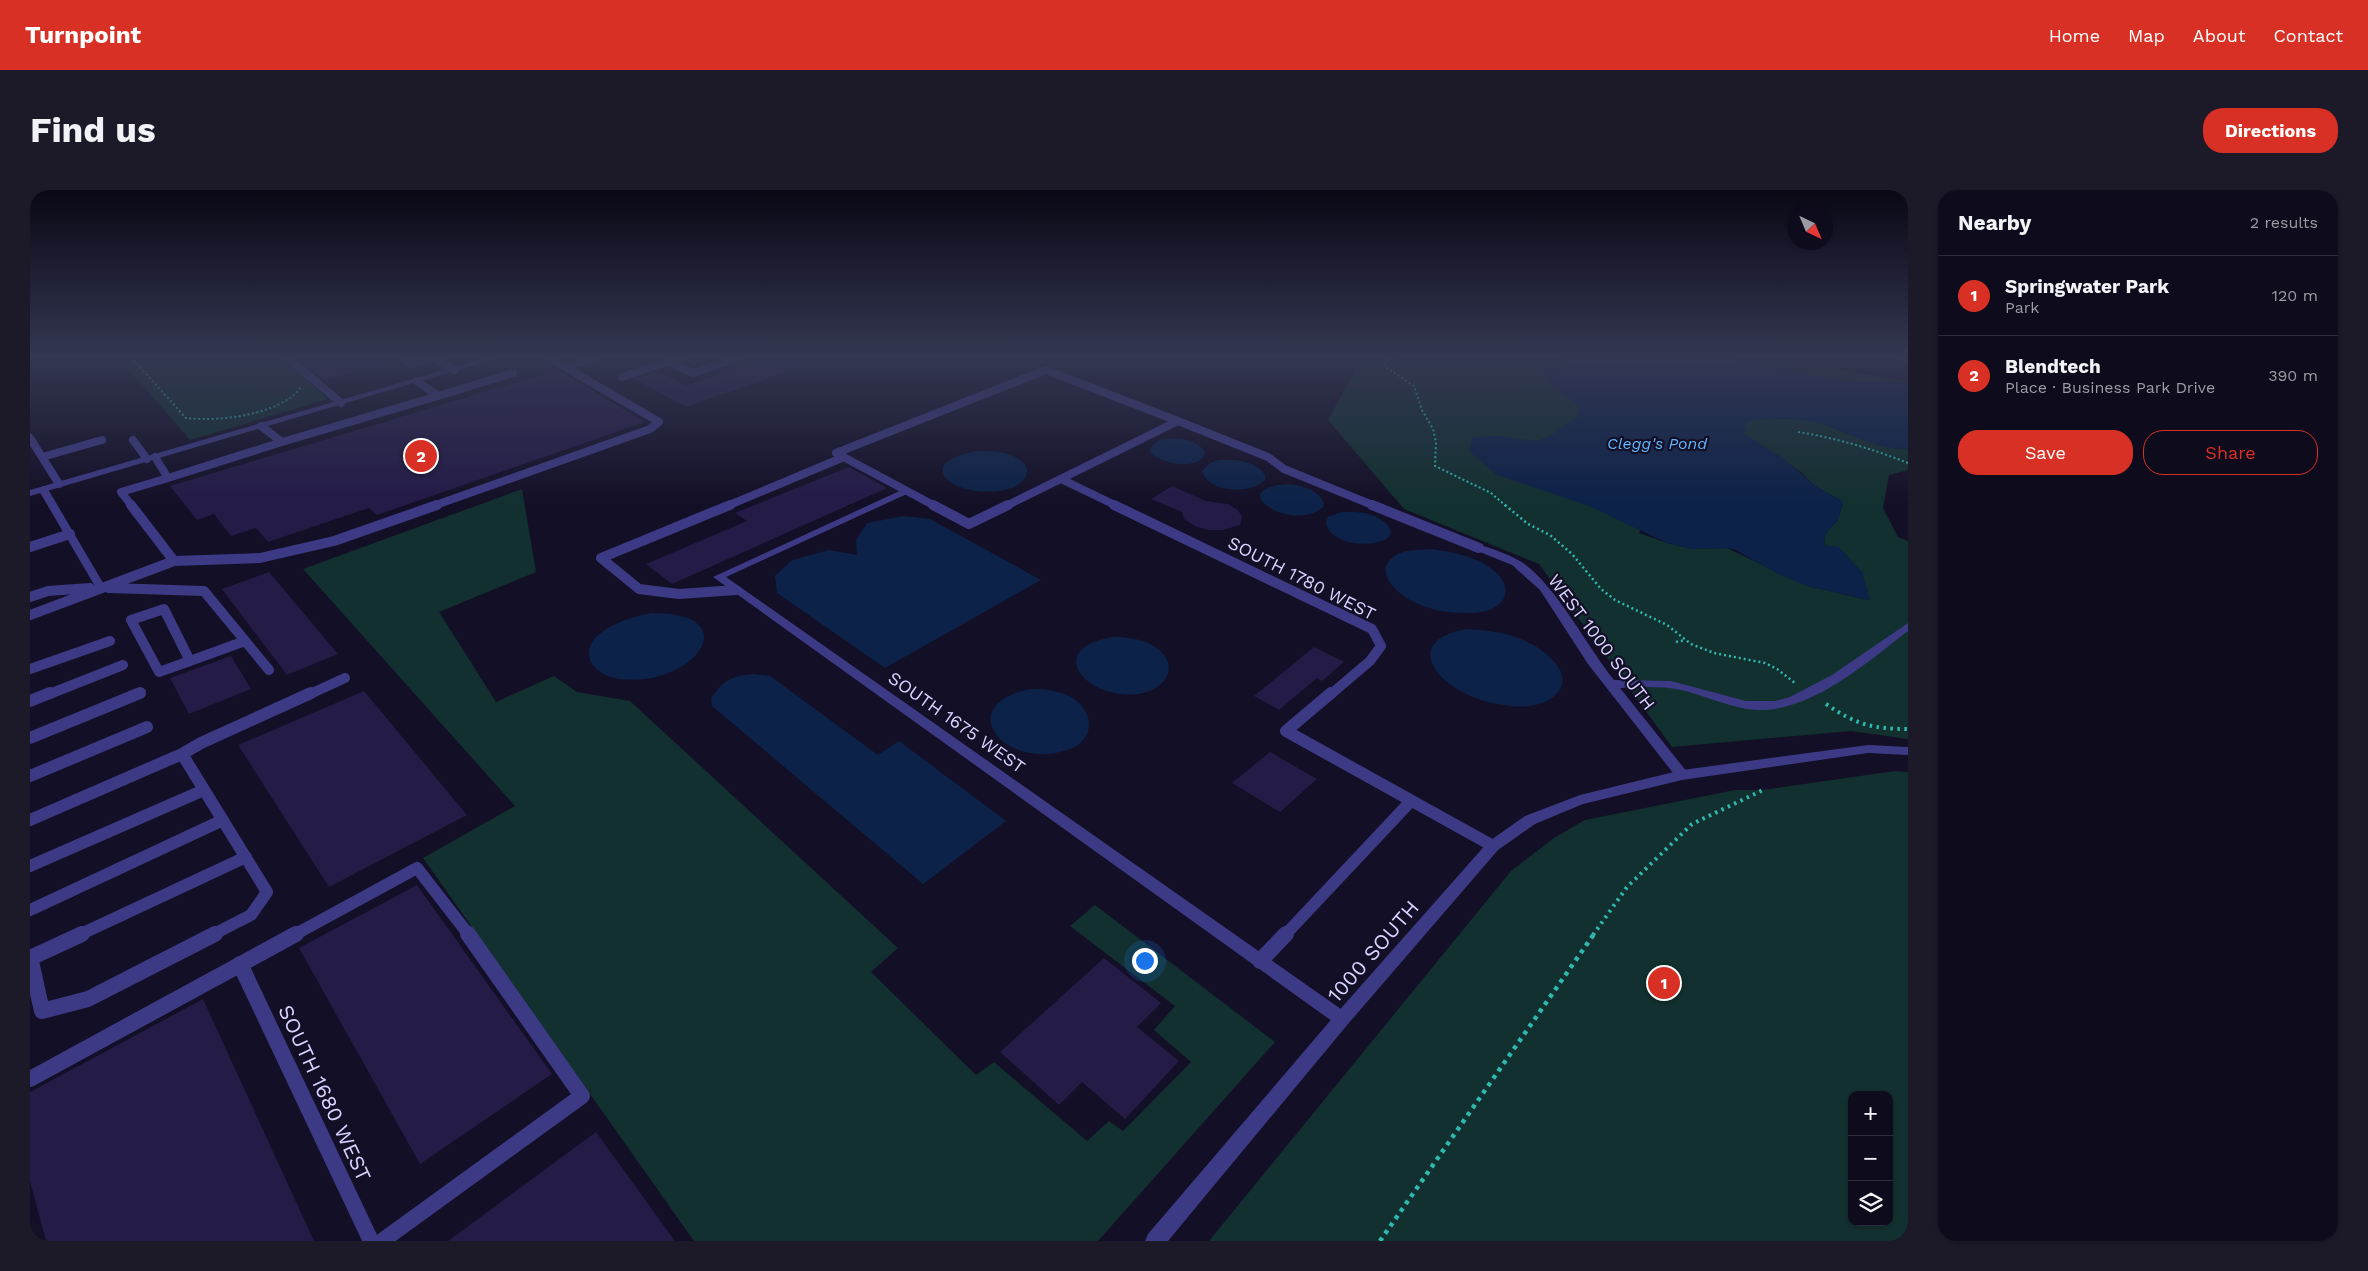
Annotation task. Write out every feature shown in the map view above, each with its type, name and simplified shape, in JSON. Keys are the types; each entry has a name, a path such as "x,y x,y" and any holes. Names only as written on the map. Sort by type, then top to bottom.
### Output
{"street":[{"path":"30,493 330,406"},
{"path":"44,489 102,588"},
{"name":"SOUTH 1675 WEST","path":"906,490 718,577 1342,1019"},
{"name":"WEST 1000 SOUTH","path":"1479,548 1516,563 1544,588 1592,661 1682,775"},
{"path":"1610,684 1648,683 1680,686 1726,701 1758,707 1787,703 1835,679 1908,626"},
{"name":"1000 SOUTH","path":"1155,1241 1342,1019 1493,846 1530,820 1580,800 1682,775 1868,749 1908,751"}],"lane":[{"path":"174,561 121,492 404,406"},
{"path":"30,615 174,561 260,558 334,541 650,429 658,422 631,406"},
{"path":"955,406 836,453 969,524 1178,421"},
{"path":"1139,406 1268,457 1284,469 1479,548"},
{"path":"261,426 282,442"},
{"path":"30,438 59,484"},
{"path":"42,457 102,440"},
{"path":"133,440 168,478"},
{"path":"736,590 679,594 639,589 601,558 844,457"},
{"name":"SOUTH 1780 WEST","path":"1061,479 1372,629 1381,646 1370,661 1286,731 1493,846"},
{"path":"30,547 70,534"},
{"path":"30,597 48,590 102,588 204,591 269,670"},
{"path":"190,661 164,609 131,620 159,672 190,661 245,641"},
{"path":"30,669 110,641"},
{"path":"30,701 123,665"},
{"path":"30,820 182,754 201,742 345,678"},
{"path":"30,738 141,694"},
{"path":"30,776 147,727"},
{"path":"182,754 268,892 250,915 88,999 42,1010 30,957 246,857"},
{"path":"30,866 204,790"},
{"path":"1260,960 1411,801"},
{"path":"30,910 223,820"},
{"path":"30,1078 417,868 469,935 582,1096 382,1241"},
{"name":"SOUTH 1680 WEST","path":"240,964 371,1241"}],"path":[{"path":"175,406 186,418 194,421 228,419 273,406"},
{"path":"1421,406 1433,429 1436,442 1435,466 1490,493 1528,524 1550,535 1572,554 1600,589 1630,609 1667,625 1686,640 1714,652 1765,664 1777,669 1794,683"},
{"path":"1798,432 1818,435 1881,452 1908,463"},
{"path":"1676,642 1686,640"},
{"path":"1826,704 1848,720 1864,727 1908,729"},
{"path":"1380,1241 1627,887 1692,824 1763,790"}],"green space":[{"path":"161,406 304,406 190,440"},
{"path":"1336,406 1699,406 1639,533 1667,543 1693,549 1727,548 1807,586 1869,600 1862,572 1824,546 1826,533 1838,520 1843,502 1814,485 1801,472 1742,433 1745,421 1784,419 1813,421 1875,444 1897,449 1908,449 1908,470 1889,475 1883,508 1898,537 1908,541 1908,739 1851,731 1672,747 1539,564 1404,509 1328,420"},
{"path":"522,489 536,572 439,612 496,702 554,676 577,692 630,701 898,948 871,972 976,1075 994,1062 1087,1141 1109,1121 1123,1131 1191,1062 1154,1030 1175,1006 1070,926 1095,905 1275,1042 1098,1241 694,1241 423,858 515,806 303,569"},
{"path":"1895,771 1908,772 1908,1241 1209,1241 1511,871 1554,838 1585,820 1735,790 1763,790"}],"water":[{"name":"Clegg's Pond","path":"1577,406 1908,406 1908,449 1897,449 1875,444 1823,424 1804,420 1746,421 1746,431 1742,433 1783,458 1814,485 1843,502 1838,520 1826,533 1824,545 1839,547 1862,572 1870,600 1807,586 1776,573 1736,550 1726,548 1693,549 1667,543 1589,506 1497,475 1469,451 1472,437 1497,436 1537,441 1550,436 1578,416"},
{"path":"1182,439 1193,442 1198,444 1205,452 1202,458 1196,462 1188,464 1171,463 1162,460 1150,452 1150,448 1158,441"},
{"path":"978,451 1002,452 1022,461 1027,470 1024,479 1015,487 989,492 958,486 947,479 943,472 945,464 957,457"},
{"path":"1218,460 1238,460 1250,463 1261,470 1265,475 1265,480 1259,485 1240,490 1212,484 1202,471 1210,463"},
{"path":"1289,484 1314,491 1324,503 1323,507 1316,512 1300,516 1291,515 1274,510 1261,500 1260,494 1266,489"},
{"path":"1342,512 1369,514 1382,520 1391,530 1390,536 1374,543 1364,544 1343,540 1335,536 1329,530 1326,522 1328,517"},
{"path":"904,516 930,519 1041,580 885,668 777,593 775,576 792,560 829,550 857,555 856,540 867,523"},
{"path":"1432,549 1467,556 1486,565 1497,573 1503,582 1506,590 1504,598 1491,609 1468,613 1432,609 1405,597 1398,592 1388,579 1386,566 1390,560 1402,552"},
{"path":"651,613 681,616 698,624 704,636 700,649 689,662 670,672 647,679 620,679 608,676 593,666 589,651 592,642 599,634 620,622"},
{"path":"1466,629 1487,631 1518,638 1545,653 1557,665 1562,675 1562,685 1557,693 1549,700 1538,704 1511,706 1480,700 1457,689 1436,670 1431,660 1431,651 1436,642 1448,634"},
{"path":"1112,637 1137,639 1152,645 1165,657 1169,670 1167,677 1156,688 1147,692 1127,695 1109,692 1093,685 1082,675 1076,665 1079,654 1090,644"},
{"path":"753,674 770,676 878,755 899,741 1006,821 923,884 712,706 711,698 724,683 739,676"},
{"path":"1030,689 1058,692 1069,696 1081,705 1089,720 1087,734 1083,741 1067,750 1044,754 1024,752 1007,744 996,734 991,721 994,709 1006,697"}],"building":[{"path":"437,406 618,406 645,422 377,515 369,508 268,542 256,528 231,536 214,514 197,520 170,486"},
{"path":"849,467 887,488 672,584 646,564 747,521 735,513"},
{"path":"1172,486 1206,501 1228,504 1238,510 1242,517 1240,525 1223,530 1208,530 1195,526 1184,519 1182,512 1151,499"},
{"path":"269,572 338,654 287,675 222,589"},
{"path":"1314,647 1344,662 1322,681 1317,678 1279,710 1254,696"},
{"path":"231,656 251,689 189,714 170,678"},
{"path":"364,691 467,815 329,887 238,745"},
{"path":"1270,752 1317,779 1280,812 1232,783"},
{"path":"417,885 552,1074 420,1164 299,948"},
{"path":"1104,958 1161,1003 1137,1027 1179,1061 1125,1119 1082,1082 1059,1105 1000,1052"},
{"path":"203,999 314,1241 46,1241 30,1181 30,1092"},
{"path":"596,1132 675,1241 448,1241"}],"place":[{"name":"Blendtech","path":"421,456"},
{"name":"Springwater Park","path":"1664,983"}]}
